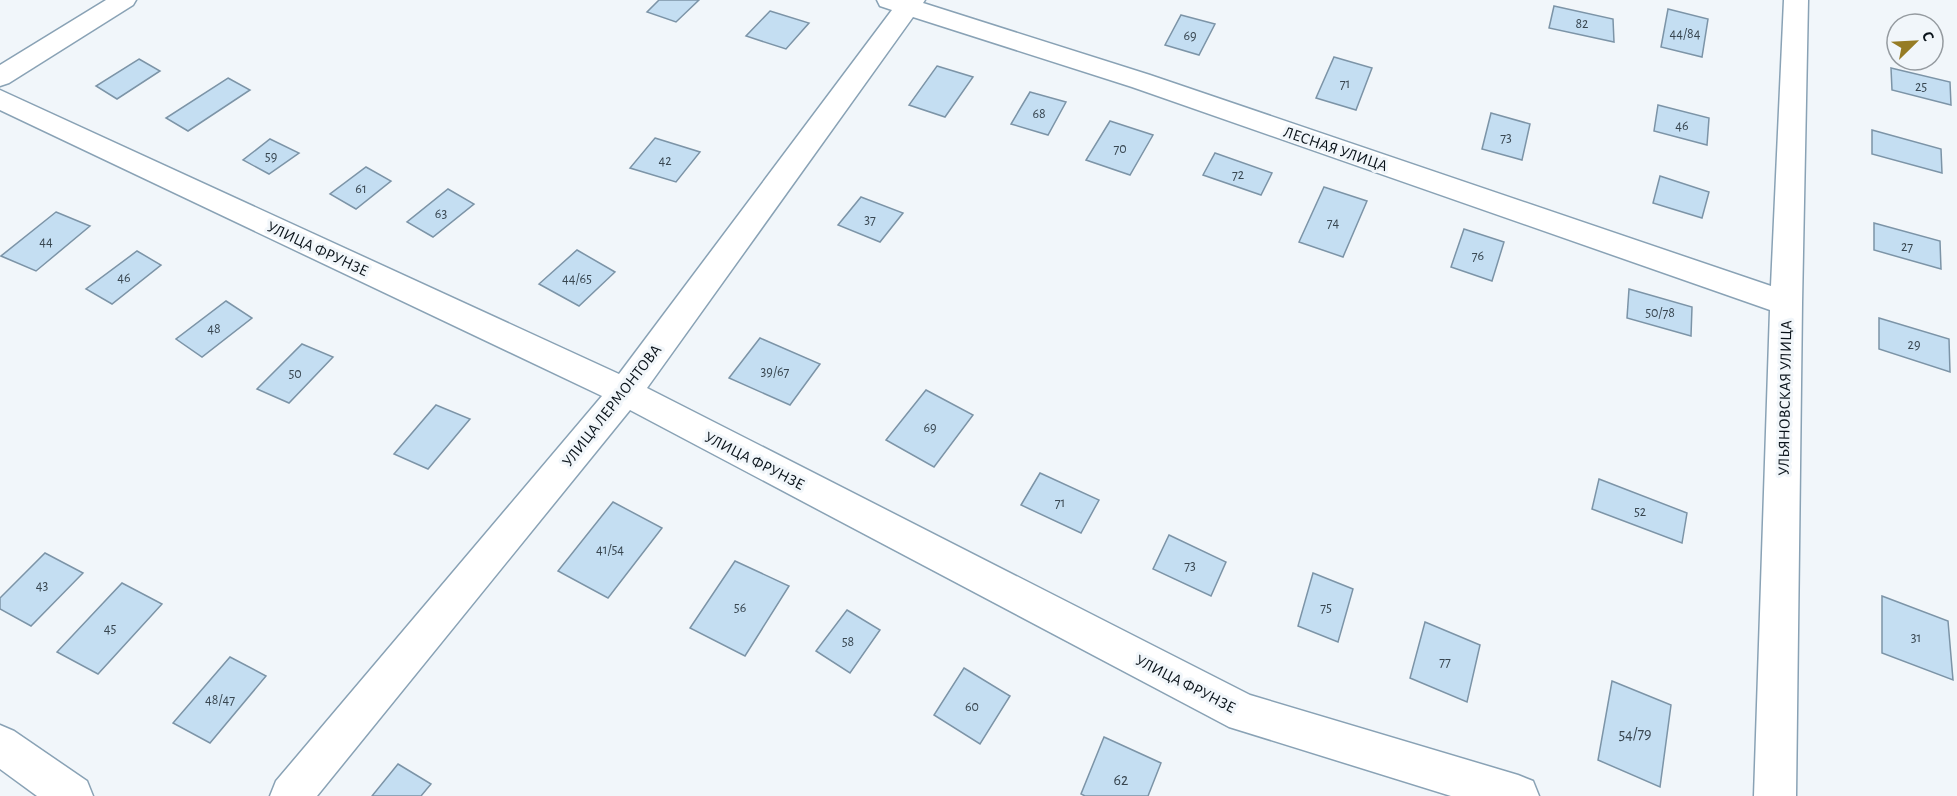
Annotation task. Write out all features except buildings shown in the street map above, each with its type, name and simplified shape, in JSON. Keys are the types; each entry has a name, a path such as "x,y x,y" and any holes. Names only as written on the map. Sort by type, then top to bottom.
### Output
{"street":[{"path":"0,77 124,0"},
{"name":"ЛЕСНАЯ УЛИЦА","path":"902,2 1141,81 1786,303"},
{"name":"УЛИЦА ЛЕРМОНТОВА","path":"291,796 625,392 902,2"},
{"name":"УЛЬЯНОВСКАЯ УЛИЦА","path":"1775,796 1786,303 1788,2"},
{"name":"УЛИЦА ФРУНЗЕ","path":"0,99 625,392 1243,712 1518,796"},
{"path":"0,745 72,796"}]}
